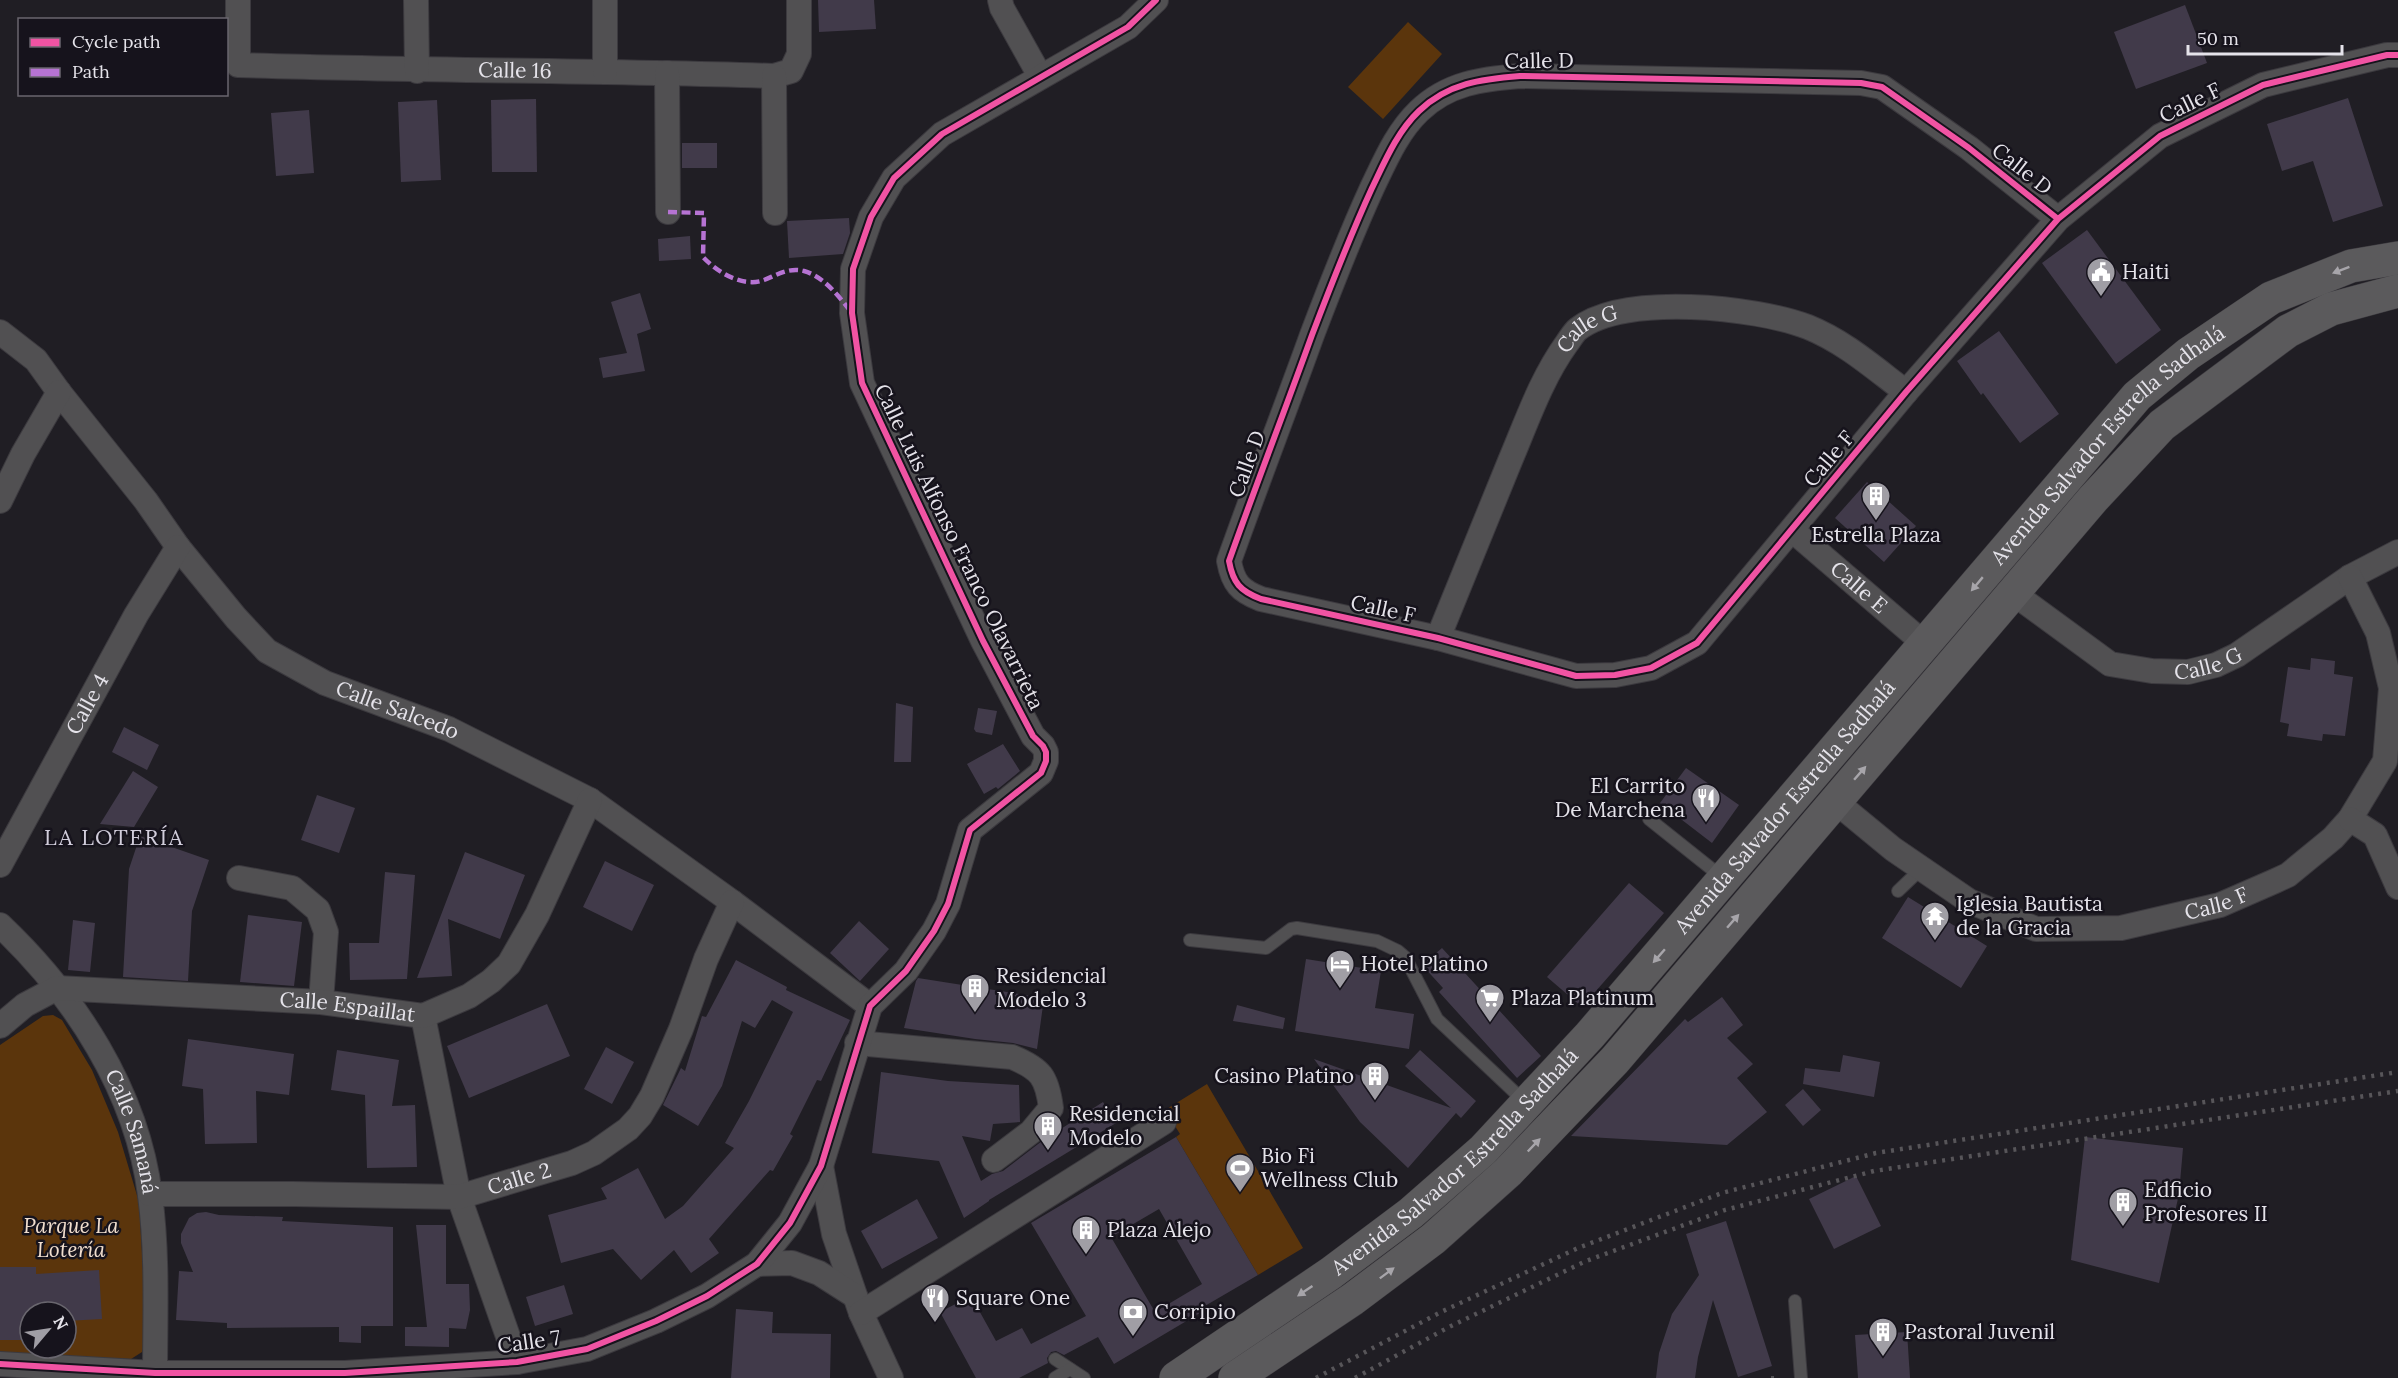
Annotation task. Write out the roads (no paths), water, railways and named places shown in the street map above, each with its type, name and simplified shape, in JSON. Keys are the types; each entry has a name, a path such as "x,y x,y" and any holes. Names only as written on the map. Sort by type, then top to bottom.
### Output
{"main road":[{"name":"Avenida Salvador Estrella Sadhalá","path":"1176,1378 1331,1273 1411,1213 1483,1150 1590,1035 2137,396 2188,354 2271,298 2351,266 2398,258"},
{"name":"Avenida Salvador Estrella Sadhalá","path":"1235,1378 1353,1299 1433,1239 1508,1172 1614,1060 2093,499 2162,425 2288,331 2331,309 2398,291"}],"street":[{"name":"Calle 16","path":"238,0 238,65 417,70 783,74"},
{"path":"416,0 417,70"},
{"path":"605,0 605,71"},
{"path":"775,213 783,74 799,54 799,0"},
{"path":"1000,0 1002,8 1040,76"},
{"name":"Calle Luis Alfonso Franco Olavarrieta","path":"870,1006 906,971 934,932 948,904 969,830 1041,773 1046,756 1043,746 1033,736 983,641 862,383 852,313 853,269 871,217 894,178 942,134 1128,27 1156,0"},
{"name":"Calle F","path":"1232,578 1247,594 1261,599 1438,638 1576,676 1615,675 1651,668 1697,643 1906,392 2058,219 2160,136 2263,85 2387,54 2398,55"},
{"path":"667,73 668,212"},
{"name":"Calle D","path":"1232,578 1229,561 1344,248 1385,161 1405,126 1429,103 1460,85 1480,79 1520,76 1838,83 1882,87 1969,148 2058,219"},
{"name":"Calle G","path":"1438,638 1532,407 1553,363 1577,329 1594,320 1626,310 1654,308 1704,308 1765,315 1807,327 1845,346 1906,392"},
{"name":"Calle Salcedo","path":"0,332 36,360 58,392 146,501 178,547 236,618 267,651 325,683 449,729 590,800 732,902 870,1006"},
{"path":"0,501 58,392"},
{"name":"Calle E","path":"1792,530 1926,645"},
{"name":"Calle 4","path":"0,865 136,615 178,547"},
{"name":"Calle G","path":"2013,592 2110,664 2152,671 2188,672 2216,665 2237,655 2350,577 2398,552"},
{"name":"Calle F","path":"1836,802 1893,849 1969,901 2036,929 2121,928 2220,905 2288,875 2333,838 2350,819 2385,761 2393,743 2391,688 2378,633 2350,577"},
{"name":"Calle Espaillat","path":"57,988 321,1002 423,1016 469,996 491,981 509,964 537,915 590,800"},
{"path":"2350,819 2375,835 2398,887"},
{"path":"239,878 292,888 318,910 326,932 321,1002"},
{"name":"Calle 2","path":"150,1194 459,1197 572,1163 594,1153 628,1129 640,1116 652,1096 681,1029 706,958 732,902"},
{"name":"Calle Samaná","path":"0,925 31,956 90,1033 112,1073 129,1112 150,1194 156,1266 155,1375"},
{"path":"0,1026 25,1005 57,988"},
{"name":"Calle 7","path":"0,1364 155,1375 487,1371 517,1362 587,1349 613,1340 707,1296 757,1264 790,1223 821,1166 870,1006"},
{"path":"423,1016 459,1197 517,1362"},
{"path":"857,1043 1012,1057 1033,1066 1048,1085 1051,1108 1031,1132 994,1160"},
{"path":"858,1304 1164,1122"},
{"path":"821,1166 834,1234 858,1304 891,1378"},
{"path":"757,1264 792,1263 819,1273 858,1304"}],"lane":[{"path":"1649,819 1725,879"},
{"path":"1898,891 1921,869"},
{"path":"1190,940 1266,948 1292,929 1297,928 1377,940 1391,945 1405,957 1442,1026 1526,1103"},
{"path":"1795,1301 1801,1378"},
{"path":"1055,1359 1084,1378"},
{"path":"1055,1378 1070,1369"}],"railway":[{"path":"1316,1378 1441,1312 1578,1248 1722,1193 1876,1153 2398,1072"},
{"path":"1355,1378 1449,1327 1586,1261 1725,1210 1874,1171 2398,1091"}],"place":[{"name":"Haiti","path":"2101,298"},
{"name":"Estrella Plaza","path":"1876,522"},
{"name":"El Carrito De Marchena","path":"1706,824"},
{"name":"Iglesia Bautista de la Gracia","path":"1935,942"},
{"name":"Hotel Platino","path":"1340,990"},
{"name":"Residencial Modelo 3","path":"975,1014"},
{"name":"Plaza Platinum","path":"1490,1024"},
{"name":"Casino Platino","path":"1375,1102"},
{"name":"Residencial Modelo","path":"1048,1152"},
{"name":"Bio Fi Wellness Club","path":"1240,1194"},
{"name":"Edficio Profesores II","path":"2123,1228"},
{"name":"Plaza Alejo","path":"1086,1256"},
{"name":"Square One","path":"935,1324"},
{"name":"Corripio","path":"1133,1338"},
{"name":"Pastoral Juvenil","path":"1883,1358"}],"district":[{"name":"LA LOTERÍA","path":"114,837"}],"park label":[{"name":"Parque La Lotería","path":"71,1238"}]}
